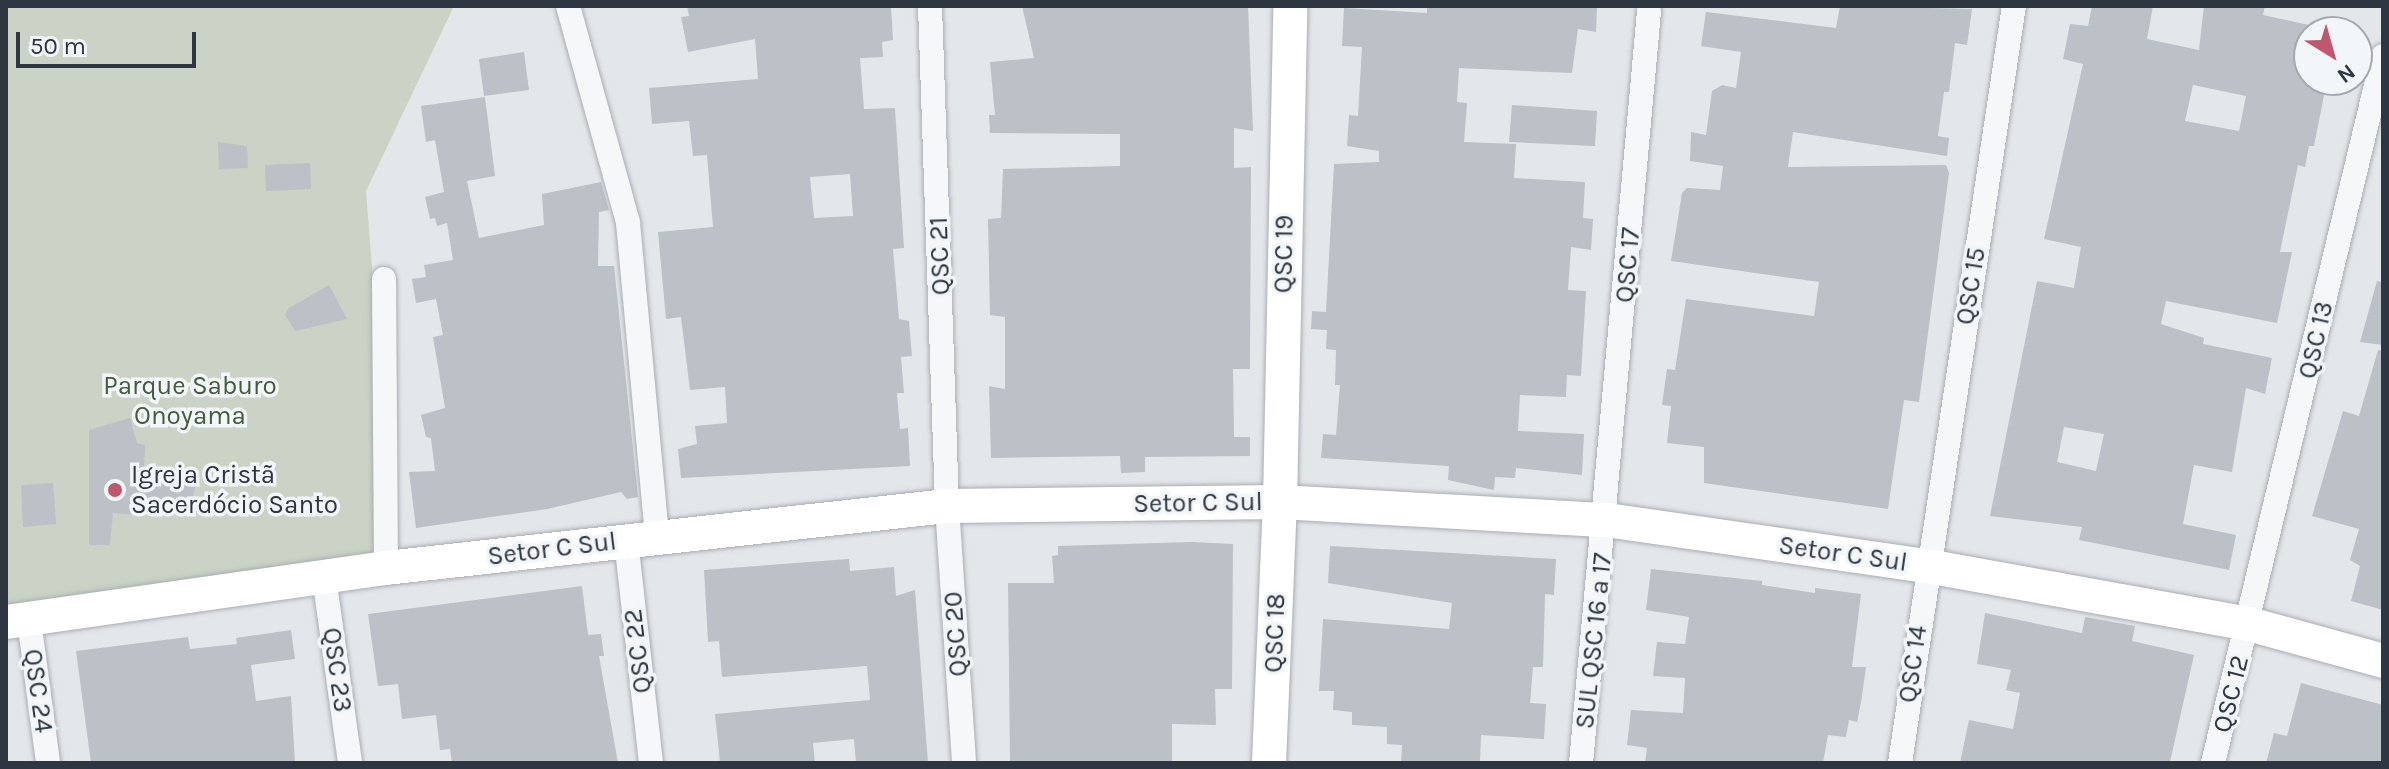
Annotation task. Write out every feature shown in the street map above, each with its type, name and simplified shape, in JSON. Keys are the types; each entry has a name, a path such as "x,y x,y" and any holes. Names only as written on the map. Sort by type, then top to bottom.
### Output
{"street":[{"name":"QSC 22","path":"568,6 628,223 651,763"},
{"name":"QSC 21","path":"930,6 947,506"},
{"name":"QSC 19","path":"1280,502 1290,6"},
{"name":"QSC 15","path":"1927,566 2014,6"},
{"name":"QSC 17","path":"1607,520 1649,11"},
{"name":"QSC 13","path":"2249,624 2383,56"},
{"path":"384,279 386,568"},
{"name":"Setor C Sul","path":"18,621 386,568 947,506 1280,502 1607,520 1927,566 2249,624 2383,661"},
{"name":"QSC 18","path":"1269,763 1280,502"},
{"name":"QSC 20","path":"947,506 964,763"},
{"name":"SUL QSC 16 a 17","path":"1581,763 1607,520"},
{"name":"QSC 14","path":"1900,763 1927,566"},
{"name":"QSC 23","path":"324,577 350,763"},
{"name":"QSC 24","path":"18,621 48,763"},
{"name":"QSC 12","path":"2213,763 2249,624"}],"green space":[{"name":"Parque Saburo Onoyama","path":"6,6 454,6 366,191 397,584 6,626"}],"building":[{"path":"687,6 891,6 893,40 882,42 883,57 860,58 864,109 895,108 904,248 893,249 899,319 909,321 912,356 901,357 904,393 897,393 900,429 908,428 910,466 681,478 678,449 697,444 695,426 727,423 725,387 690,390 681,317 666,319 658,232 713,227 707,155 693,156 689,121 652,124 649,88 758,79 755,39 688,52 681,17 689,16","holes":["850,174 853,216 814,218 810,177"]},
{"path":"1022,6 1248,6 1253,131 1234,128 1234,168 1251,167 1250,369 1233,369 1234,437 1250,437 1250,456 1145,457 1145,472 1121,473 1120,456 991,458 989,386 1005,389 1005,317 990,315 988,219 1001,218 1003,169 1120,166 1120,134 990,133 989,115 995,115 990,62 1034,58"},
{"path":"1427,6 1597,6 1596,32 1578,29 1572,73 1459,68 1457,102 1467,103 1464,142 1516,144 1514,178 1585,182 1583,218 1593,219 1591,250 1571,247 1568,290 1586,291 1581,376 1567,375 1566,397 1520,395 1518,431 1584,434 1582,475 1516,468 1515,478 1495,477 1494,490 1448,480 1449,466 1321,458 1323,434 1336,435 1340,385 1335,385 1336,350 1326,349 1327,330 1311,329 1312,311 1326,312 1334,164 1379,162 1379,151 1347,146 1349,115 1358,116 1362,47 1342,46 1344,8 1427,13"},
{"path":"1840,6 1972,9 1967,45 1955,43 1949,92 1944,92 1938,136 1949,138 1947,156 1793,132 1788,167 1946,165 1949,173 1919,402 1904,400 1888,509 1704,483 1704,447 1667,443 1671,406 1662,405 1667,369 1675,370 1686,299 1814,316 1819,282 1671,261 1682,193 1687,188 1720,190 1723,166 1690,161 1691,132 1706,135 1712,91 1722,85 1736,88 1741,52 1701,46 1706,12 1836,28"},
{"path":"2092,6 2153,6 2147,39 2199,50 2204,6 2265,6 2263,15 2293,22 2293,96 2324,96 2314,146 2309,146 2305,167 2298,165 2280,252 2292,252 2277,323 2166,301 2161,324 2204,338 2203,344 2272,358 2265,394 2246,388 2232,472 2194,465 2183,524 2236,535 2229,570 2079,540 2082,527 1990,516 2037,281 2074,288 2081,247 2044,239 2083,64 2063,59 2070,24 2088,26","holes":["2193,85 2246,96 2239,131 2185,121","2064,427 2104,434 2096,471 2057,462"]},
{"path":"524,52 529,90 484,96 479,59"},
{"path":"485,97 495,176 467,181 479,238 544,225 542,194 601,182 609,210 599,212 598,266 614,266 638,497 627,499 621,492 547,509 416,528 409,472 435,471 431,438 426,437 421,415 445,408 433,337 443,335 436,299 416,303 412,279 426,277 424,265 453,260 447,223 437,226 435,218 430,219 425,197 444,192 435,140 426,142 421,106"},
{"path":"1512,105 1597,111 1595,146 1509,142"},
{"path":"218,142 247,146 248,168 219,169"},
{"path":"310,163 311,189 266,191 265,165"},
{"path":"2377,281 2383,282 2383,345 2360,342"},
{"path":"329,285 347,319 295,331 285,315 289,308"},
{"path":"2378,350 2383,351 2383,610 2351,601 2360,566 2350,560 2359,529 2312,516 2343,411 2359,416"},
{"name":"Igreja Cristã Sacerdócio Santo","path":"130,418 137,443 145,445 144,471 196,479 190,516 143,509 143,515 113,513 110,545 89,545 89,430"},
{"path":"53,483 56,524 23,527 21,485"},
{"path":"1192,542 1233,544 1232,689 1215,689 1216,725 1172,724 1172,761 1010,763 1008,583 1054,583 1052,556 1058,555 1058,546"},
{"path":"1330,546 1556,559 1554,595 1545,594 1543,667 1533,667 1530,703 1546,704 1544,739 1481,735 1480,763 1401,763 1402,745 1387,744 1387,727 1352,725 1352,712 1333,710 1334,691 1319,691 1323,619 1449,629 1452,603 1328,583"},
{"path":"849,559 850,571 894,567 896,596 915,590 928,763 856,763 854,739 813,743 815,763 720,763 715,714 870,700 867,666 722,677 719,641 708,642 704,570"},
{"path":"1651,569 1762,581 1762,585 1815,593 1815,588 1861,594 1852,667 1866,667 1857,722 1849,720 1846,737 1828,735 1823,763 1645,763 1647,748 1627,745 1631,710 1683,713 1685,678 1653,676 1657,642 1685,644 1689,617 1646,610"},
{"path":"582,586 588,635 601,634 604,656 599,656 618,763 452,763 450,749 440,750 436,715 402,719 398,684 378,686 368,614"},
{"path":"1985,613 2082,633 2085,617 2135,626 2132,641 2194,655 2170,762 1960,763 1969,720 2013,729 2020,693 2006,690 2011,670 1977,664"},
{"path":"291,630 295,659 251,665 256,701 291,696 295,763 91,763 76,651 188,637 190,649 237,644 236,638"},
{"path":"2301,683 2383,705 2383,763 2266,763 2274,733 2287,736"}],"place":[{"name":"Igreja Cristã Sacerdócio Santo","path":"115,490"}]}
